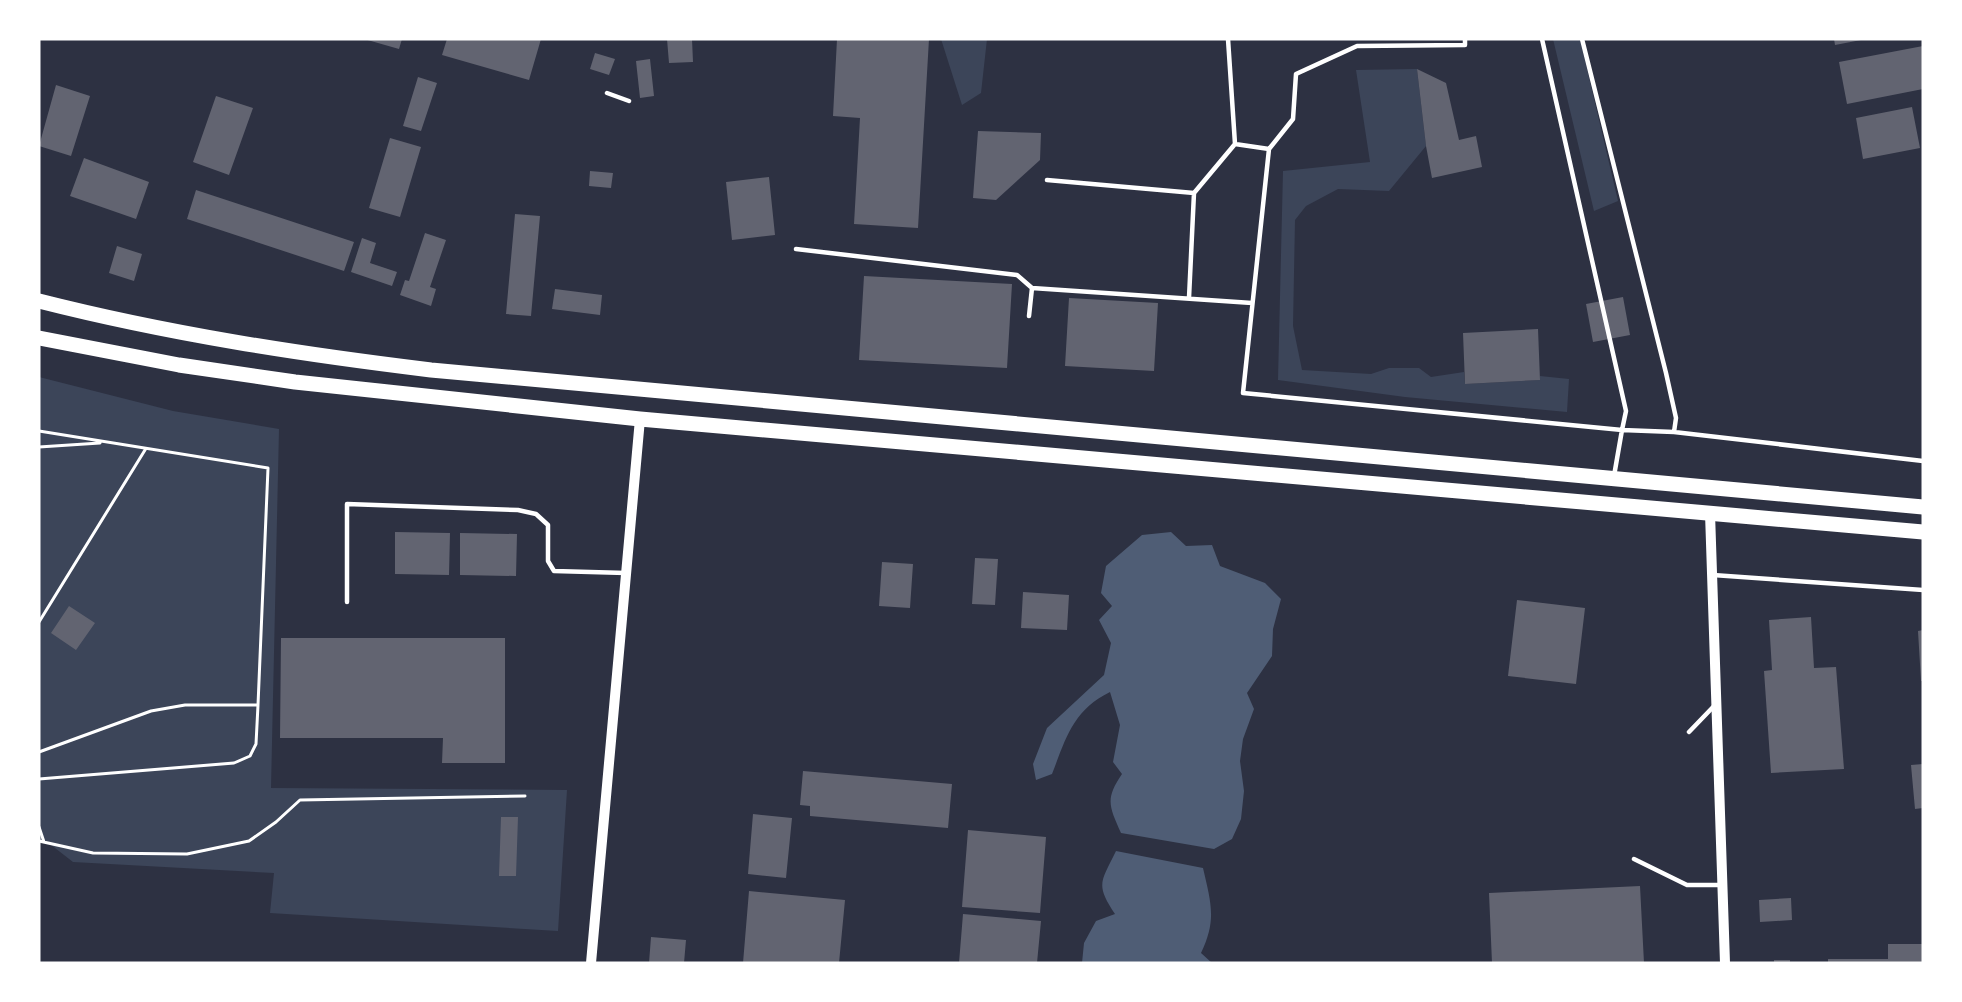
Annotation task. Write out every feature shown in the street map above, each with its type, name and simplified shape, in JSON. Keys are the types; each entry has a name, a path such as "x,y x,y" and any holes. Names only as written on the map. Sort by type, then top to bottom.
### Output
{"main road":[{"path":"39,301 183,334 300,354 431,370 1923,507"},
{"path":"39,338 179,365 295,382 640,419 1923,532"}],"street":[{"path":"591,963 640,419"},
{"path":"1710,513 1710,575 1725,963"}],"lane":[{"path":"1189,298 1194,193 1236,144 1228,39"},
{"path":"1465,39 1465,45 1357,46 1296,74 1293,119 1269,149 1242,393 1622,430 1674,432 1923,461"},
{"path":"1542,39 1626,411 1614,479"},
{"path":"1582,39 1666,373 1676,418 1674,432"},
{"path":"608,93 629,101"},
{"path":"1236,144 1269,149"},
{"path":"1047,180 1194,193"},
{"path":"796,249 1017,275 1032,288 1252,303"},
{"path":"1029,316 1032,288"},
{"path":"348,602 347,504 518,510 536,514 548,525 548,561 554,571 626,573"},
{"path":"1710,575 1923,590"},
{"path":"1689,732 1715,705"},
{"path":"1634,859 1687,885 1722,885"}],"path":[{"path":"39,430 145,450 268,468 256,744 250,756 234,763 39,779"},
{"path":"39,447 105,442"},
{"path":"39,622 145,450"},
{"path":"39,752 151,711 185,705 258,705"},
{"path":"39,841 93,853 187,854 249,841 276,822 300,800 525,796"},
{"path":"39,827 44,842"}],"shaded area":[{"path":"941,39 987,39 981,93 962,105"},
{"path":"1553,39 1580,39 1618,201 1594,211"},
{"path":"1417,69 1426,146 1389,191 1338,189 1306,206 1295,220 1293,326 1302,370 1371,374 1389,368 1419,368 1431,377 1464,372 1465,384 1540,380 1540,376 1569,379 1567,412 1405,397 1278,380 1283,171 1370,162 1356,70"},
{"path":"39,377 173,411 279,429 271,788 567,790 558,931 270,913 274,873 73,862 46,841 39,840"},
{"path":"1171,532 1186,546 1212,545 1220,566 1265,583 1281,599 1273,629 1272,656 1247,693 1254,709 1243,739 1240,761 1244,791 1241,819 1232,839 1214,849 1121,833 1111,803 1113,790 1122,774 1113,762 1120,725 1110,692 1097,699 1079,716 1072,726 1052,774 1036,780 1033,764 1047,728 1104,675 1111,643 1099,620 1112,606 1101,593 1106,566 1142,535"},
{"path":"1116,851 1203,868 1211,921 1201,953 1212,963 1082,963 1084,943 1096,921 1115,914 1105,896 1102,883"}],"building":[{"path":"364,39 402,39 399,49"},
{"path":"447,39 541,39 529,80 442,55"},
{"path":"667,39 692,39 693,62 669,63"},
{"path":"837,39 929,39 918,228 854,224 860,118 833,116"},
{"path":"1834,39 1861,39 1861,40 1835,45"},
{"path":"1923,46 1923,89 1847,104 1839,62"},
{"path":"595,53 615,59 609,75 590,69"},
{"path":"650,59 654,96 640,98 636,61"},
{"path":"1417,69 1446,83 1459,140 1476,136 1482,167 1432,178"},
{"path":"418,77 437,83 421,131 403,126"},
{"path":"56,85 90,96 71,156 39,146"},
{"path":"216,96 253,108 229,175 193,162"},
{"path":"1912,107 1920,148 1863,159 1856,118"},
{"path":"978,131 1041,133 1040,160 996,200 973,198"},
{"path":"390,138 421,147 400,217 369,208"},
{"path":"84,158 149,182 136,219 70,196"},
{"path":"590,171 613,173 611,188 589,186"},
{"path":"769,177 775,235 732,240 726,182"},
{"path":"196,190 354,242 344,271 187,219"},
{"path":"515,214 540,216 531,316 506,314"},
{"path":"425,233 446,240 430,287 436,289 431,306 400,295 405,280 409,281"},
{"path":"362,238 376,243 370,263 397,272 392,286 351,272"},
{"path":"117,246 142,254 134,281 109,273"},
{"path":"864,276 1012,284 1007,368 859,360"},
{"path":"555,289 602,295 600,315 552,309"},
{"path":"1623,297 1630,335 1593,342 1586,304"},
{"path":"1069,298 1158,303 1154,371 1065,366"},
{"path":"1538,329 1540,380 1465,384 1463,333"},
{"path":"395,532 450,533 449,575 395,574"},
{"path":"460,533 517,534 516,576 460,575"},
{"path":"975,558 998,559 995,605 972,604"},
{"path":"882,562 913,564 910,608 879,606"},
{"path":"1023,592 1069,595 1067,630 1021,628"},
{"path":"1517,600 1585,608 1576,684 1508,676"},
{"path":"69,606 95,623 76,650 51,633"},
{"path":"1811,617 1814,668 1836,667 1844,769 1771,773 1764,671 1772,670 1769,620"},
{"path":"1923,630 1923,681 1921,681 1918,631"},
{"path":"281,638 505,638 505,763 442,763 443,738 280,738"},
{"path":"1923,764 1923,808 1915,809 1911,765"},
{"path":"803,771 952,784 948,828 810,816 810,806 800,805"},
{"path":"753,814 792,818 786,878 748,874"},
{"path":"501,817 518,817 516,876 499,876"},
{"path":"968,830 1046,837 1040,913 962,907"},
{"path":"1640,886 1644,963 1492,963 1489,893"},
{"path":"749,891 845,900 839,963 743,963"},
{"path":"1791,898 1792,920 1760,922 1759,900"},
{"path":"963,914 1041,921 1037,963 959,963"},
{"path":"651,937 686,940 684,963 649,963"},
{"path":"1888,944 1923,944 1923,963 1828,963 1828,959 1888,959"},
{"path":"1774,960 1790,960 1790,963 1774,963"}]}
